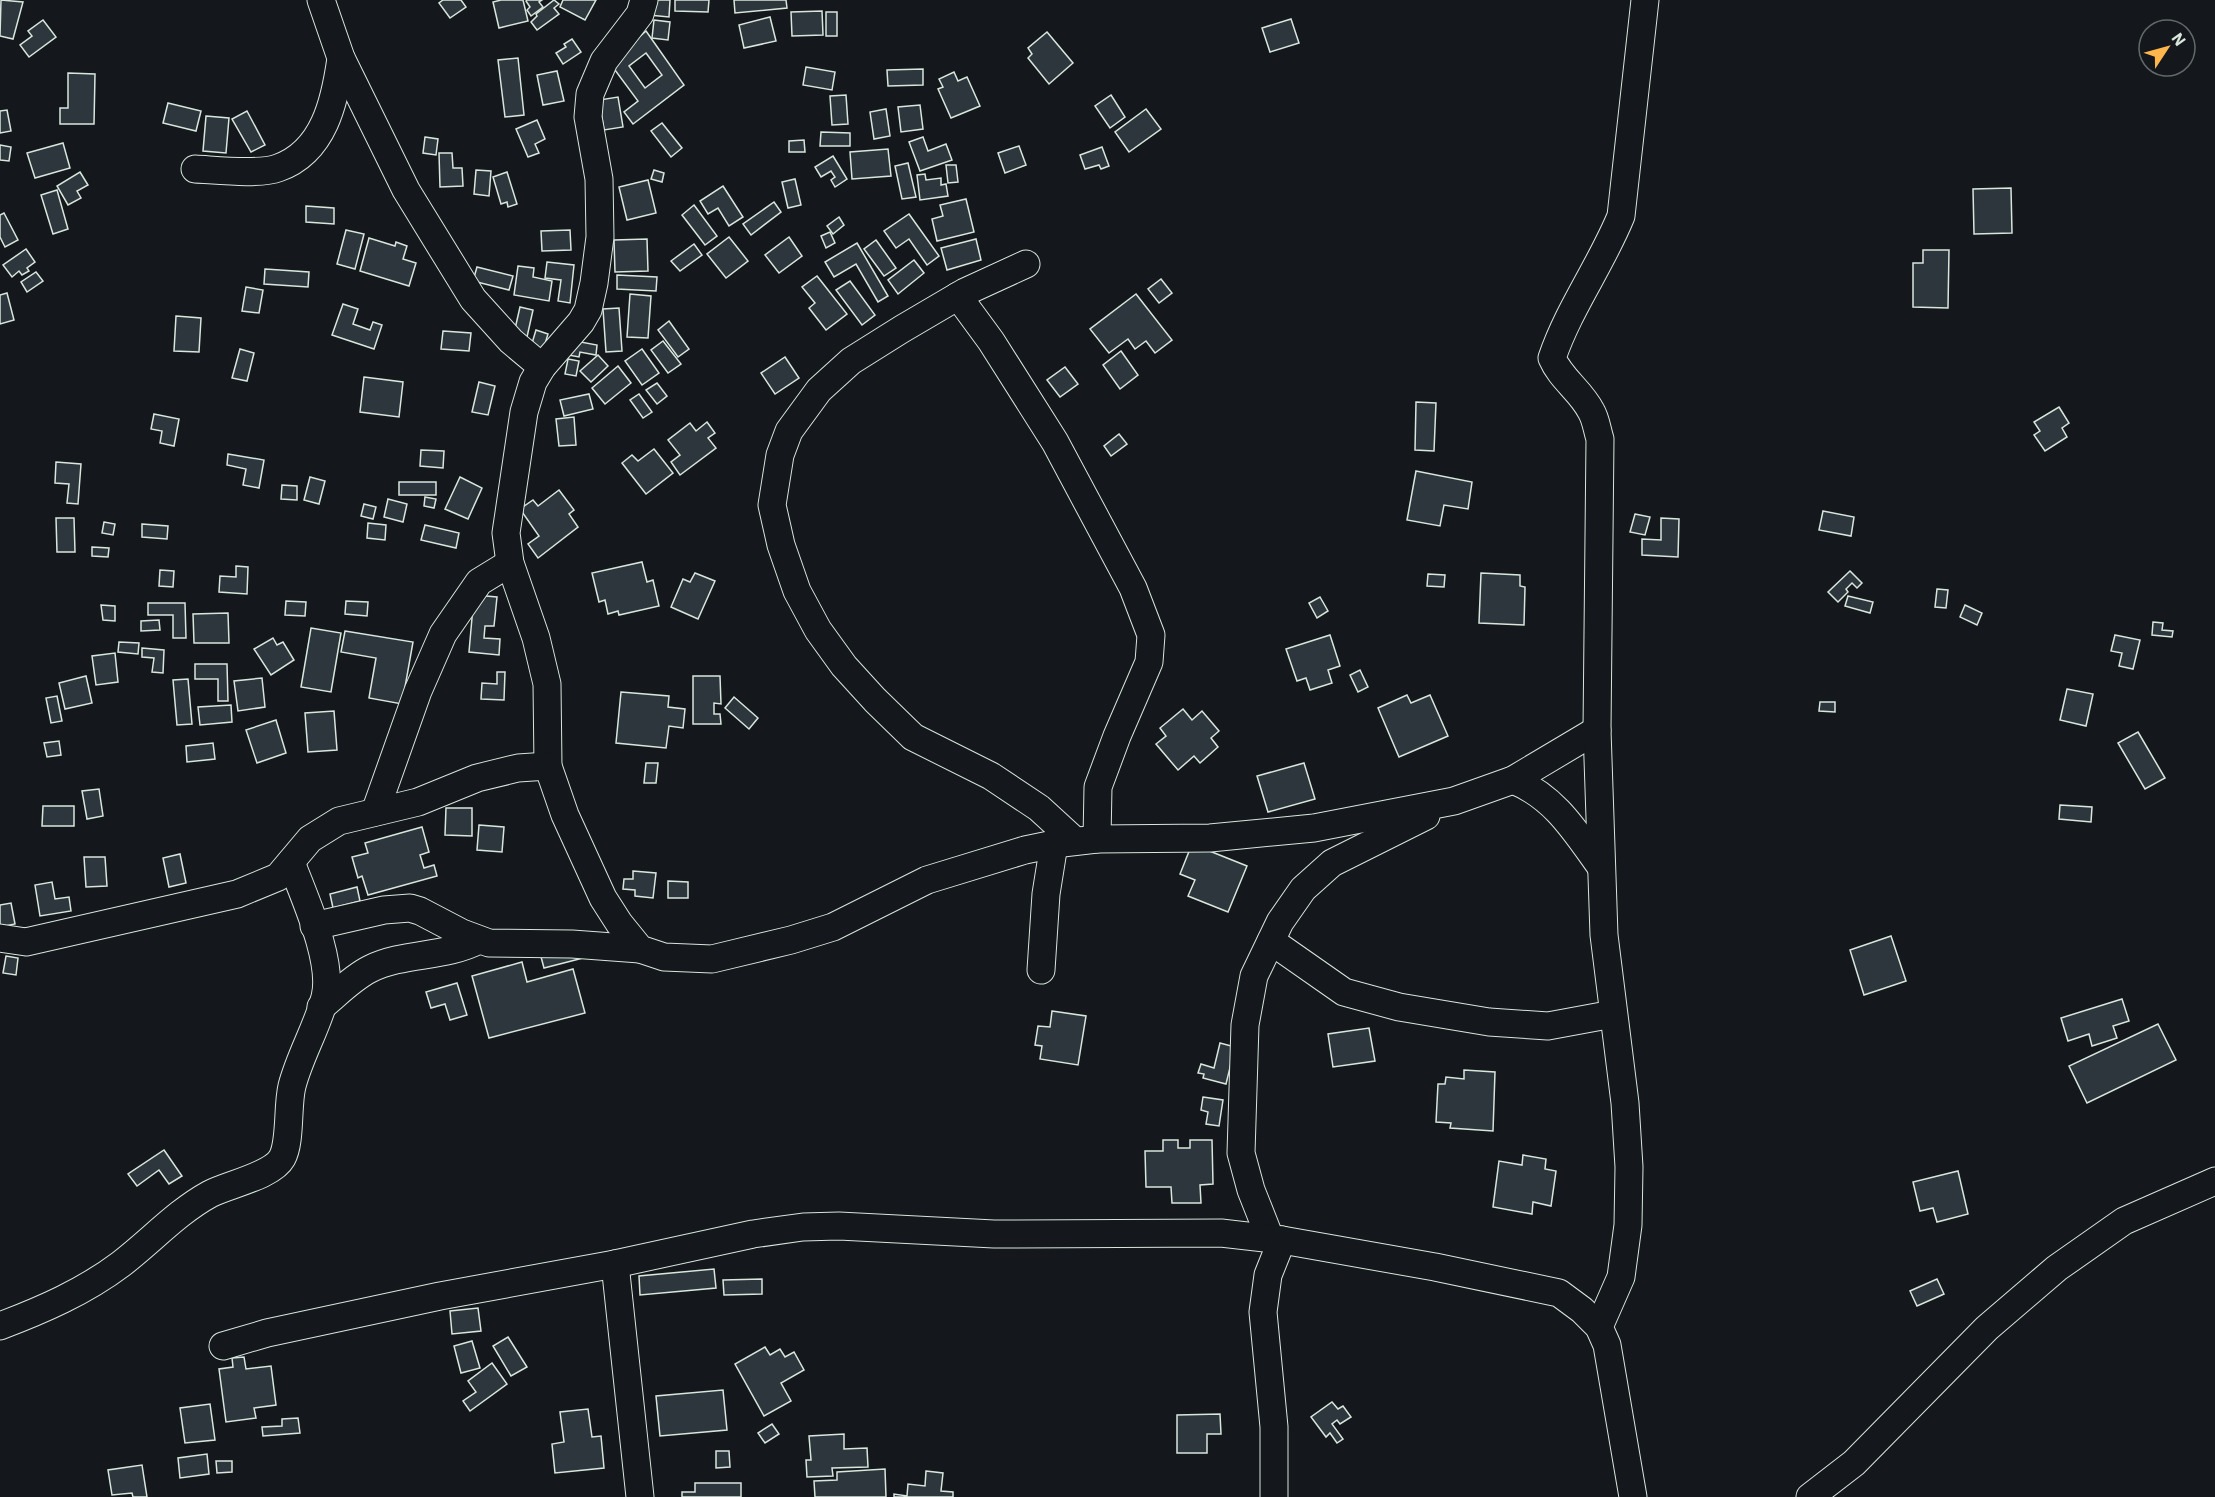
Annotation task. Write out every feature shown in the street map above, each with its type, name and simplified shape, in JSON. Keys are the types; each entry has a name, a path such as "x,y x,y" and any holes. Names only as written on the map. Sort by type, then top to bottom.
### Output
{"street":[{"path":"321,0 341,58 406,190 473,299 511,341 542,367"},
{"path":"640,949 603,898 565,815 548,766 547,684 536,638 510,563 506,533 524,411 533,382 542,367 581,322 588,310 594,284 600,237 599,179 588,117 590,94 604,62 640,14 644,0"},
{"path":"1599,1328 1621,1277 1628,1224 1629,1167 1625,1102 1604,935 1601,867 1597,730 1600,439 1592,411 1577,391 1558,372 1552,358 1560,333 1610,242 1621,216 1645,0"},
{"path":"195,169 252,171 277,169 303,154 312,145 329,111 337,86 341,58"},
{"path":"1026,264 958,296 851,361 819,390 789,431 780,455 772,505 781,545 797,591 818,630 844,666 913,737 962,760 1000,782 1039,808 1075,841"},
{"path":"958,296 991,341 1055,442 1133,588 1151,635 1149,662 1075,841 1046,894 1041,970"},
{"path":"375,812 418,691 444,634 479,582 510,563"},
{"path":"1274,1497 1274,1426 1263,1312 1276,1239 1251,1190 1240,1153 1245,1025 1254,976 1280,922 1303,889 1332,863 1454,801 1513,780 1597,730"},
{"path":"0,938 26,942 237,894 278,877 310,839 339,821 418,802 477,778 518,768 548,766"},
{"path":"1513,780 1532,788 1552,804 1601,867"},
{"path":"314,926 384,910 410,908 479,940 502,944 572,944 640,949 664,957 712,959 791,940 833,927 927,880 1025,850 1075,841 1210,838 1314,828 1454,801"},
{"path":"0,1326 66,1298 97,1281 190,1207 230,1185 275,1167 283,1158 291,1089 326,996 326,970 314,926 291,862"},
{"path":"321,1006 369,970 386,963 450,952 479,940"},
{"path":"1271,941 1344,992 1399,1007 1489,1022 1548,1026 1613,1014"},
{"path":"1810,1497 1854,1463 1987,1328 2057,1268 2124,1221 2215,1181"},
{"path":"223,1346 267,1333 440,1296 615,1264 753,1234 803,1227 839,1226 994,1234 1221,1233 1276,1239 1436,1267 1560,1293 1582,1310 1599,1328 1606,1346 1633,1497"},
{"path":"615,1264 640,1497"}],"building":[{"path":"1,0 23,2 13,39 0,36"},
{"path":"443,0 461,0 466,7 450,18 439,3"},
{"path":"523,0 528,21 499,28 493,2"},
{"path":"527,0 542,0 539,2 543,7 531,16 527,10 530,7"},
{"path":"554,0 559,4 554,8 559,14 537,30 531,22 537,16 536,14"},
{"path":"563,0 596,0 585,20 560,7"},
{"path":"650,0 670,0 669,17 649,15"},
{"path":"675,0 709,0 708,12 675,11"},
{"path":"734,0 786,0 787,8 735,13"},
{"path":"822,11 823,35 792,36 791,12"},
{"path":"826,12 837,12 837,36 826,36"},
{"path":"770,17 776,41 744,48 739,25"},
{"path":"1291,19 1299,43 1270,52 1262,28"},
{"path":"43,20 56,37 29,57 20,45 32,36 28,31"},
{"path":"654,20 670,22 668,40 652,38"},
{"path":"646,31 684,85 633,124 624,112 638,101 612,66 619,55","holes":["646,53 662,75 645,88 629,66"]},
{"path":"1047,32 1073,63 1049,84 1028,58 1032,54 1028,48"},
{"path":"572,39 581,52 563,64 556,53 566,47 564,44"},
{"path":"518,58 524,115 505,117 498,60"},
{"path":"806,67 835,72 832,90 803,85"},
{"path":"923,69 923,85 888,86 887,70"},
{"path":"557,71 564,101 543,105 537,75"},
{"path":"954,72 958,81 967,77 980,106 951,118 938,89 943,87 939,79"},
{"path":"68,73 95,74 94,124 60,124 60,108 68,108"},
{"path":"846,95 848,124 832,125 830,96"},
{"path":"1111,95 1125,117 1110,128 1095,106"},
{"path":"618,97 623,127 604,130 599,100"},
{"path":"168,103 201,111 196,131 163,123"},
{"path":"920,105 923,129 901,132 898,107"},
{"path":"886,109 890,136 874,139 870,112"},
{"path":"1146,109 1161,129 1129,152 1115,132"},
{"path":"7,110 11,131 0,133 0,111"},
{"path":"247,111 265,145 251,152 232,119"},
{"path":"206,116 229,118 226,153 203,151"},
{"path":"537,120 545,139 535,144 539,153 528,157 516,129"},
{"path":"662,123 682,148 671,157 651,131"},
{"path":"821,132 850,133 850,146 820,146"},
{"path":"425,137 438,139 436,155 423,153"},
{"path":"923,137 928,151 946,144 952,160 920,171 909,142"},
{"path":"804,140 805,152 789,152 789,141"},
{"path":"63,143 70,168 35,178 27,153"},
{"path":"0,145 11,147 9,161 0,160"},
{"path":"1019,146 1026,165 1005,173 998,153"},
{"path":"1102,147 1109,166 1101,169 1099,165 1085,169 1080,155"},
{"path":"888,149 891,176 852,179 850,152"},
{"path":"439,153 452,153 453,168 462,168 463,186 440,187"},
{"path":"833,156 847,179 835,187 831,180 835,177 831,171 821,177 815,167"},
{"path":"908,163 916,197 902,199 895,166"},
{"path":"946,165 956,165 958,182 948,183"},
{"path":"476,170 491,171 489,196 474,194"},
{"path":"654,170 664,173 662,182 651,179"},
{"path":"80,172 88,185 77,191 81,198 68,205 57,186"},
{"path":"507,172 517,204 508,207 507,202 501,204 493,177"},
{"path":"925,174 926,180 941,178 941,185 946,184 948,196 920,200 917,175"},
{"path":"795,179 801,205 788,208 782,182"},
{"path":"648,180 656,213 627,220 619,187"},
{"path":"723,186 743,217 729,226 718,208 708,214 700,201"},
{"path":"2011,188 2012,233 1974,234 1973,189"},
{"path":"57,190 68,229 53,234 41,195"},
{"path":"966,199 974,232 937,241 932,219 943,216 940,205"},
{"path":"774,202 781,212 751,235 743,224"},
{"path":"694,205 717,236 705,245 682,215"},
{"path":"306,206 334,208 334,224 306,222"},
{"path":"4,213 18,240 5,247 0,237 0,215"},
{"path":"909,214 939,256 927,265 909,239 896,248 884,231"},
{"path":"839,217 844,225 833,234 827,226"},
{"path":"346,230 364,234 355,269 337,264"},
{"path":"570,230 571,250 542,251 541,231"},
{"path":"830,232 835,243 826,248 821,236"},
{"path":"729,237 748,261 726,278 707,254"},
{"path":"789,237 802,256 779,273 765,255"},
{"path":"369,238 395,246 396,242 407,246 403,259 416,263 409,286 360,271"},
{"path":"647,239 648,271 615,272 614,240"},
{"path":"976,239 981,260 947,270 941,248"},
{"path":"876,240 896,268 884,276 864,249"},
{"path":"857,243 888,296 878,302 856,264 834,277 825,262"},
{"path":"694,244 702,255 680,271 671,261"},
{"path":"26,249 35,262 27,268 29,271 22,275 19,271 12,277 3,265"},
{"path":"1923,250 1949,250 1948,308 1913,307 1913,263 1923,263"},
{"path":"914,260 924,273 898,294 888,280"},
{"path":"547,262 574,265 570,303 558,301 561,280 545,278"},
{"path":"518,266 534,268 533,277 552,281 549,301 514,295"},
{"path":"477,267 513,276 509,290 473,281"},
{"path":"265,269 309,272 308,287 264,284"},
{"path":"36,272 43,281 27,292 21,282"},
{"path":"617,275 657,277 656,291 617,289"},
{"path":"817,276 847,314 826,330 809,308 815,303 802,287"},
{"path":"1161,279 1172,293 1159,303 1148,289"},
{"path":"850,281 875,315 862,325 836,290"},
{"path":"246,287 263,290 259,313 242,311"},
{"path":"7,293 14,320 0,324 0,295"},
{"path":"630,294 651,296 648,338 627,337"},
{"path":"1136,294 1172,340 1155,353 1146,341 1135,349 1128,339 1109,353 1090,329"},
{"path":"343,304 358,309 353,324 370,330 373,322 382,325 374,349 332,335"},
{"path":"520,307 533,310 525,346 512,342"},
{"path":"619,308 622,351 606,352 603,309"},
{"path":"176,316 201,318 199,352 174,351"},
{"path":"669,321 689,349 678,357 658,330"},
{"path":"536,330 548,334 538,367 526,363"},
{"path":"443,331 471,333 469,351 441,349"},
{"path":"570,340 597,345 596,355 580,352 579,357 568,355"},
{"path":"663,341 681,364 668,373 651,350"},
{"path":"240,349 254,353 247,381 232,378"},
{"path":"642,349 659,373 642,385 625,361"},
{"path":"1121,351 1138,375 1120,389 1103,365"},
{"path":"598,355 608,366 591,382 580,371"},
{"path":"785,357 799,378 775,394 761,373"},
{"path":"568,359 579,361 576,376 565,374"},
{"path":"618,366 631,383 605,404 592,388"},
{"path":"1065,367 1078,384 1060,397 1047,380"},
{"path":"364,377 403,382 399,417 360,412"},
{"path":"479,382 495,386 488,415 472,412"},
{"path":"657,383 667,396 657,404 646,390"},
{"path":"589,394 593,409 564,416 560,400"},
{"path":"639,394 652,412 643,418 630,400"},
{"path":"1416,402 1436,403 1434,451 1415,450"},
{"path":"2059,407 2069,423 2062,428 2067,437 2045,451 2034,435 2040,431 2034,422"},
{"path":"154,414 179,419 174,446 160,443 162,431 151,429"},
{"path":"574,417 576,445 559,446 556,419"},
{"path":"707,422 715,433 708,438 716,448 680,475 671,462 680,455 668,440 690,423 696,431"},
{"path":"1119,434 1127,444 1111,456 1104,446"},
{"path":"654,449 673,473 646,494 622,463 632,455 638,461"},
{"path":"421,450 444,451 443,468 420,466"},
{"path":"228,454 264,460 259,488 243,485 246,469 227,465"},
{"path":"56,462 81,464 78,504 67,503 69,484 55,483"},
{"path":"1416,471 1472,482 1468,509 1444,505 1440,526 1407,520"},
{"path":"310,477 325,481 319,504 304,500"},
{"path":"460,477 482,488 468,519 445,509"},
{"path":"399,482 436,482 436,495 399,495"},
{"path":"282,485 297,486 297,500 281,499"},
{"path":"559,490 574,510 569,514 578,527 538,558 528,544 539,536 520,509 533,500 538,506"},
{"path":"425,497 436,499 434,508 424,506"},
{"path":"388,499 407,504 403,522 384,517"},
{"path":"364,504 376,507 373,519 361,516"},
{"path":"1823,511 1854,517 1851,536 1819,530"},
{"path":"1635,514 1650,517 1645,535 1630,532"},
{"path":"56,518 74,518 75,552 57,552"},
{"path":"1661,518 1679,519 1678,557 1642,555 1642,539 1661,540"},
{"path":"104,522 115,524 113,535 102,533"},
{"path":"368,523 386,525 385,540 367,538"},
{"path":"142,524 168,526 167,539 142,537"},
{"path":"425,525 459,533 456,548 421,540"},
{"path":"92,547 109,548 108,557 92,556"},
{"path":"642,562 647,582 653,580 659,606 619,615 618,611 608,614 605,600 599,602 592,573"},
{"path":"236,566 248,567 247,594 219,592 220,576 236,577"},
{"path":"160,570 174,571 173,587 159,586"},
{"path":"1850,571 1862,583 1857,588 1852,583 1846,589 1848,592 1838,602 1828,592"},
{"path":"695,573 715,581 698,619 671,607 683,579 690,582"},
{"path":"1481,573 1520,575 1520,586 1525,587 1524,625 1479,623"},
{"path":"1428,574 1445,575 1444,587 1427,586"},
{"path":"1937,589 1948,590 1946,608 1935,607"},
{"path":"474,595 497,597 494,626 485,626 484,638 500,639 499,655 469,652"},
{"path":"1848,596 1873,602 1870,613 1845,606"},
{"path":"1320,597 1328,611 1317,618 1309,603"},
{"path":"286,601 306,602 305,616 285,615"},
{"path":"346,601 368,602 367,616 345,614"},
{"path":"148,603 185,603 186,638 173,638 173,615 148,615"},
{"path":"101,605 115,606 115,621 103,620"},
{"path":"1965,605 1982,613 1977,625 1960,617"},
{"path":"228,613 229,643 194,643 193,614"},
{"path":"159,620 160,630 141,631 141,621"},
{"path":"2153,622 2163,623 2162,630 2173,631 2172,637 2152,635"},
{"path":"311,628 341,633 331,692 301,687"},
{"path":"345,631 413,642 402,704 369,698 376,658 341,652"},
{"path":"1330,635 1340,666 1328,670 1332,683 1310,690 1306,678 1297,681 1286,649"},
{"path":"2115,635 2140,640 2133,669 2119,666 2122,653 2111,651"},
{"path":"273,638 277,645 283,642 294,660 271,675 254,649"},
{"path":"119,642 139,643 138,654 118,652"},
{"path":"142,648 164,650 163,673 152,672 154,658 142,657"},
{"path":"115,653 118,682 96,685 92,656"},
{"path":"195,664 227,664 228,701 218,701 218,679 195,679"},
{"path":"1360,670 1368,687 1358,692 1350,675"},
{"path":"497,672 505,672 504,700 481,699 482,683 497,684"},
{"path":"86,676 92,703 65,709 59,683"},
{"path":"693,676 720,676 721,704 714,703 714,714 720,714 721,724 693,724"},
{"path":"262,678 265,707 238,711 234,681"},
{"path":"188,679 192,724 177,725 173,680"},
{"path":"2067,689 2093,694 2086,726 2060,720"},
{"path":"621,692 669,696 668,707 685,709 683,728 669,726 666,748 616,743"},
{"path":"1407,695 1411,703 1430,695 1448,736 1399,757 1378,708"},
{"path":"57,696 62,721 51,723 46,698"},
{"path":"734,697 758,718 749,729 725,708"},
{"path":"1820,702 1835,702 1835,712 1819,711"},
{"path":"231,705 232,722 200,725 198,707"},
{"path":"1183,709 1192,720 1202,711 1219,731 1211,738 1218,747 1200,763 1194,756 1178,770 1156,744 1166,736 1160,728"},
{"path":"334,711 337,750 308,752 305,713"},
{"path":"276,720 286,753 257,763 246,730"},
{"path":"2138,732 2165,778 2145,789 2118,743"},
{"path":"59,741 61,755 47,757 44,743"},
{"path":"213,743 215,759 187,762 186,746"},
{"path":"646,763 658,763 656,783 644,783"},
{"path":"1304,763 1315,799 1268,812 1257,776"},
{"path":"99,789 103,816 87,819 82,791"},
{"path":"2060,805 2092,807 2091,822 2059,819"},
{"path":"43,806 74,806 74,826 42,826"},
{"path":"446,808 472,808 472,836 445,835"},
{"path":"479,825 504,827 502,852 477,850"},
{"path":"422,827 429,852 420,855 424,868 434,865 437,876 368,895 362,876 358,878 352,857 368,853 365,843"},
{"path":"1192,844 1247,866 1228,912 1188,896 1195,880 1180,874"},
{"path":"180,854 186,883 169,887 163,858"},
{"path":"84,857 105,857 107,886 86,887"},
{"path":"633,871 656,873 653,898 635,896 635,890 623,889 624,879 633,879"},
{"path":"668,881 688,882 688,898 668,898"},
{"path":"52,882 55,899 69,897 71,911 40,916 35,885"},
{"path":"357,887 360,901 333,908 330,894"},
{"path":"11,903 15,924 0,927 0,905"},
{"path":"1891,936 1906,981 1864,995 1850,950"},
{"path":"540,953 583,958 544,968"},
{"path":"6,956 18,958 16,975 3,973"},
{"path":"522,962 527,982 573,969 585,1013 489,1038 472,976"},
{"path":"457,983 467,1015 450,1020 445,1004 431,1008 426,992"},
{"path":"2122,999 2129,1021 2113,1026 2117,1038 2092,1046 2089,1034 2068,1041 2061,1018"},
{"path":"1052,1011 1086,1016 1078,1065 1040,1059 1042,1046 1035,1045 1038,1026 1050,1027"},
{"path":"2158,1024 2176,1060 2087,1103 2069,1066"},
{"path":"1369,1028 1375,1061 1333,1067 1328,1034"},
{"path":"1220,1043 1235,1047 1226,1084 1203,1078 1204,1074 1198,1073 1201,1064 1214,1068"},
{"path":"1464,1070 1495,1072 1493,1131 1450,1128 1451,1123 1436,1122 1438,1084 1445,1084 1446,1077 1464,1079"},
{"path":"1203,1097 1223,1100 1219,1126 1206,1124 1208,1112 1201,1110"},
{"path":"1163,1140 1178,1140 1178,1148 1190,1148 1190,1140 1212,1140 1213,1184 1200,1185 1201,1203 1172,1203 1171,1187 1146,1187 1145,1151 1163,1151"},
{"path":"164,1150 182,1176 169,1184 159,1170 137,1186 128,1174"},
{"path":"1523,1155 1546,1159 1545,1169 1556,1171 1551,1206 1533,1202 1532,1214 1493,1207 1499,1161 1522,1165"},
{"path":"1958,1171 1968,1214 1937,1222 1933,1208 1920,1211 1913,1182"},
{"path":"714,1269 716,1288 640,1295 639,1276"},
{"path":"762,1279 762,1294 724,1295 723,1280"},
{"path":"1937,1279 1944,1294 1917,1306 1910,1291"},
{"path":"478,1308 481,1331 452,1334 450,1311"},
{"path":"508,1337 527,1367 511,1376 493,1346"},
{"path":"472,1341 480,1368 461,1373 454,1346"},
{"path":"765,1347 770,1355 780,1349 785,1357 794,1352 804,1370 781,1383 791,1401 764,1416 735,1364"},
{"path":"244,1357 246,1369 271,1366 276,1405 254,1408 256,1418 226,1422 219,1369 233,1367 232,1358"},
{"path":"492,1363 507,1384 470,1411 463,1401 476,1392 468,1381"},
{"path":"723,1390 727,1430 660,1436 656,1396"},
{"path":"1332,1402 1338,1409 1343,1406 1351,1417 1340,1424 1337,1420 1332,1424 1343,1439 1337,1443 1330,1433 1326,1437 1311,1417"},
{"path":"210,1404 215,1440 185,1443 180,1408"},
{"path":"588,1409 592,1437 601,1436 604,1468 555,1473 552,1444 564,1442 560,1412"},
{"path":"1220,1414 1221,1434 1207,1434 1207,1453 1177,1453 1177,1415"},
{"path":"298,1418 300,1433 263,1436 262,1427 282,1426 282,1419"},
{"path":"772,1424 779,1434 765,1443 758,1433"},
{"path":"844,1434 844,1449 867,1448 868,1467 832,1468 833,1476 807,1477 806,1460 811,1460 809,1436"},
{"path":"716,1451 729,1451 730,1467 716,1468"},
{"path":"207,1454 209,1474 180,1478 178,1458"},
{"path":"216,1461 232,1461 232,1472 217,1473"},
{"path":"142,1465 147,1497 133,1497 132,1493 112,1495 108,1470"},
{"path":"885,1469 886,1497 815,1497 814,1481 837,1480 837,1472"},
{"path":"926,1471 943,1473 941,1491 953,1492 953,1497 894,1497 894,1494 907,1496 908,1484 925,1486"},
{"path":"695,1483 741,1483 741,1497 682,1497 682,1492 695,1492"}]}
